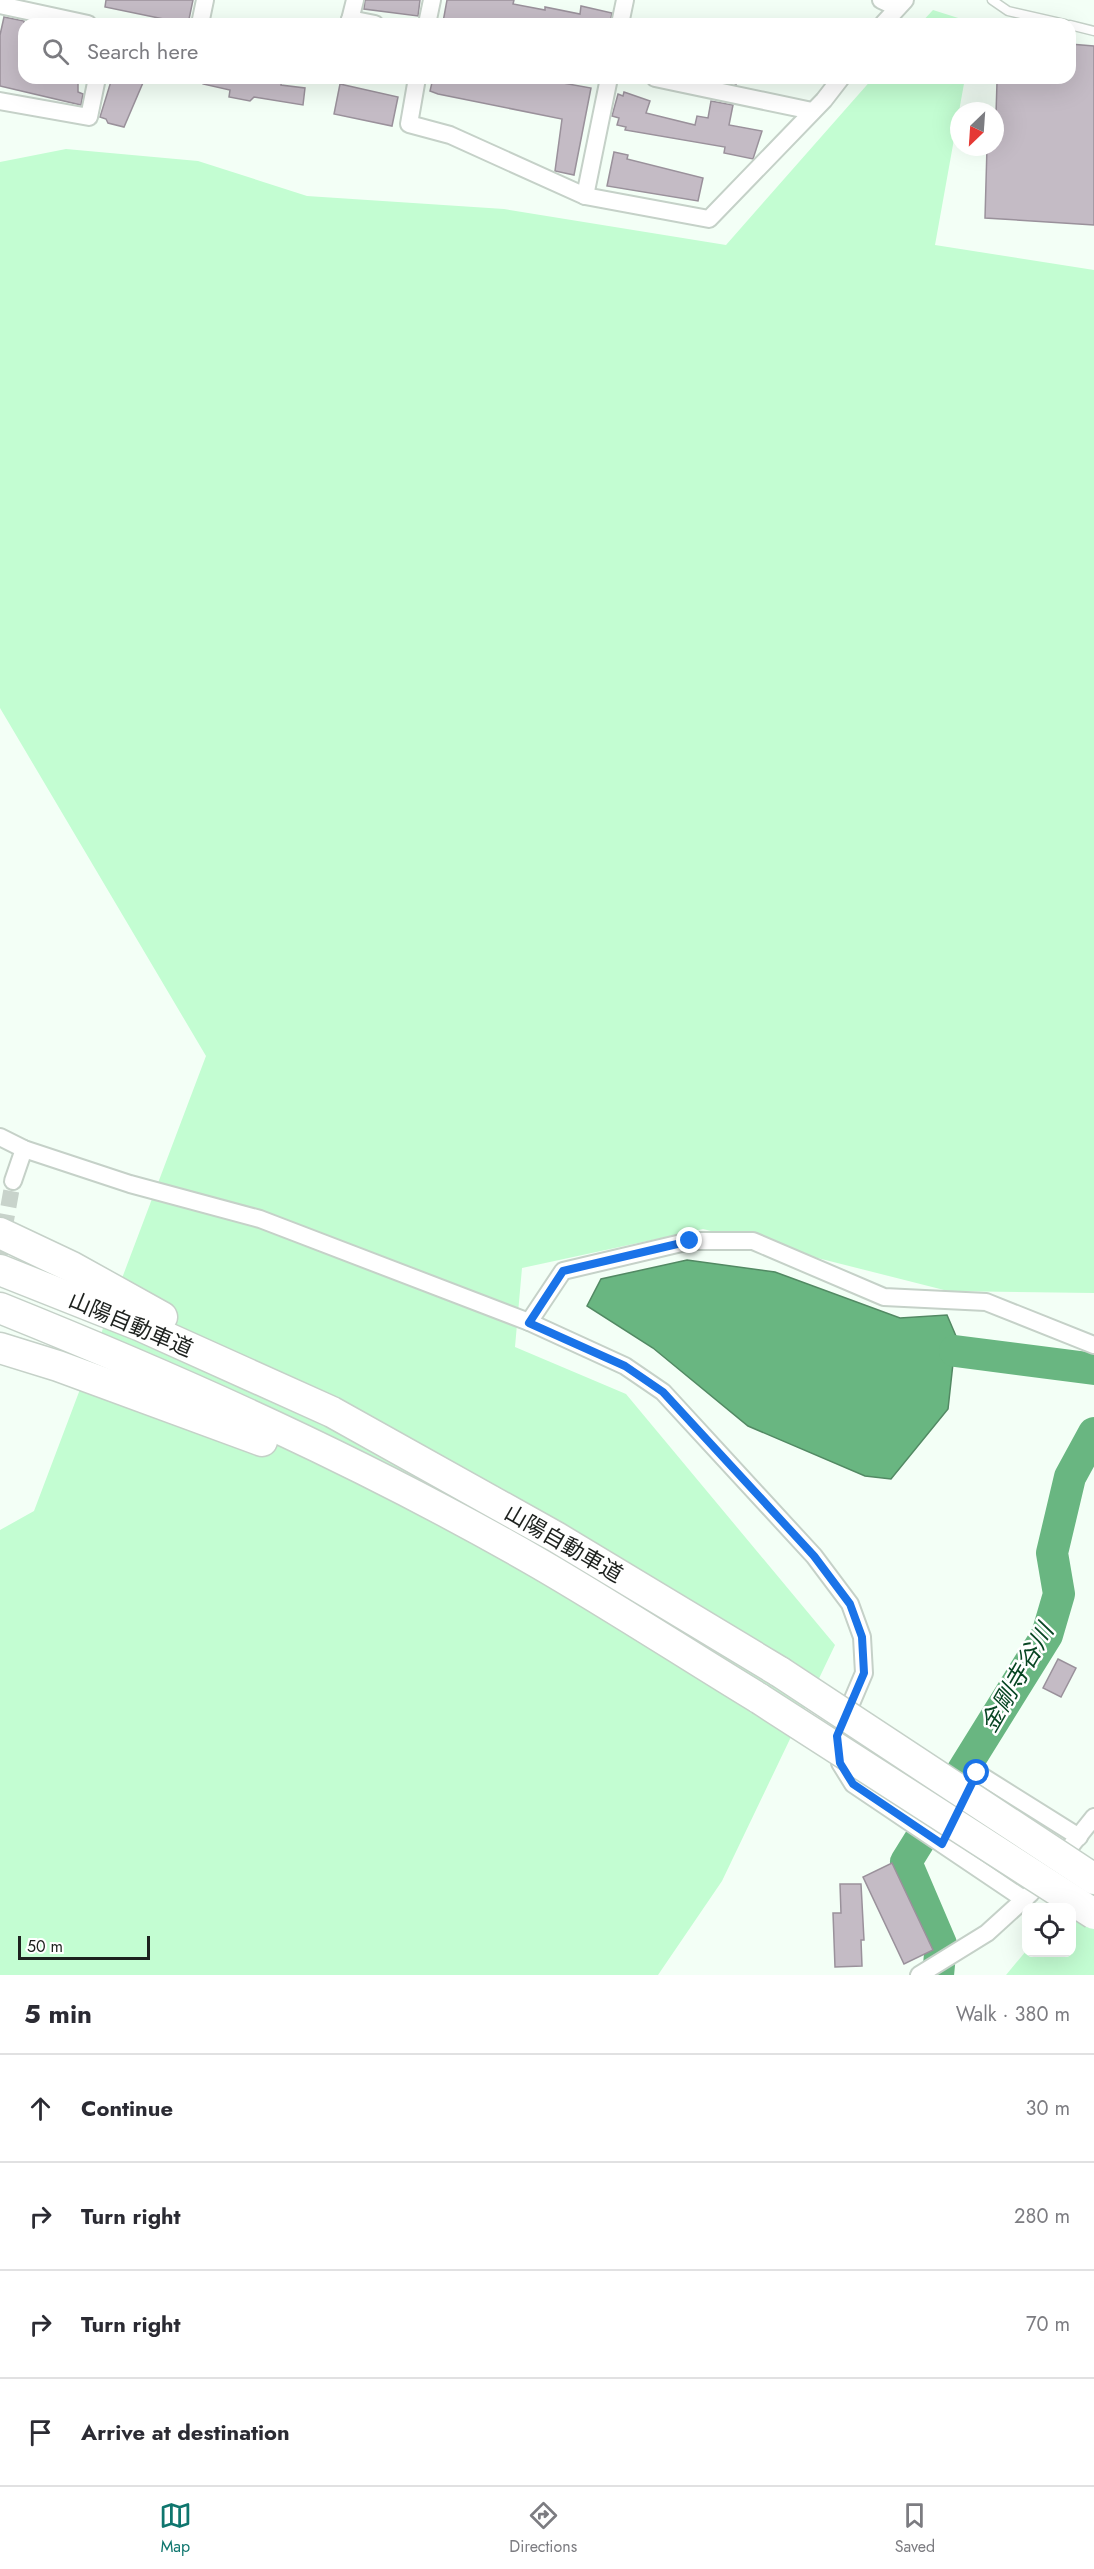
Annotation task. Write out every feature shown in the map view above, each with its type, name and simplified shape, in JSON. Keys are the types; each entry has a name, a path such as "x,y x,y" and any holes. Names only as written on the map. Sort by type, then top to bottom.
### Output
{"highway":[{"path":"0,1233 72,1267 332,1412"},
{"name":"山陽自動車道","path":"0,1270 141,1326 332,1412 556,1537 780,1672 1094,1880"},
{"name":"山陽自動車道","path":"0,1308 116,1354 271,1425 412,1495 539,1564 760,1699 1094,1914"},
{"path":"0,1348 58,1366 300,1455 424,1514 539,1564"}],"street":[{"path":"201,18 205,0"},
{"path":"351,18 355,0"},
{"path":"428,18 432,0"},
{"path":"621,18 625,0"},
{"path":"881,0 901,4"},
{"path":"888,18 901,4"},
{"path":"0,5 60,18"},
{"path":"0,101 89,117 96,84"},
{"path":"416,84 409,124 450,135 585,196 709,219 836,84"},
{"path":"585,196 608,84"},
{"path":"684,84 812,111"},
{"path":"0,1137 24,1149 130,1184 260,1219 529,1323 625,1366 663,1392 814,1556 850,1604 862,1637 864,1673 837,1736 840,1763 853,1784 1025,1900"},
{"path":"13,1181 24,1149"},
{"path":"529,1323 563,1271 690,1241 753,1241 884,1297 986,1302 1094,1345"},
{"path":"942,1844 977,1773 1079,1837"},
{"path":"919,1975 987,1933 1025,1900 1094,1817"}],"lane":[{"path":"992,0 1008,11 1039,18"},
{"path":"1076,26 1094,31"}],"shaded area":[{"path":"933,10 958,18 926,18"},
{"path":"868,84 964,84 961,102 950,102 951,156 935,245 1094,270 1094,1293 948,1291 703,1229 522,1268 515,1347 626,1394 835,1645 722,1881 658,1975 0,1975 0,1530 34,1511 206,1056 0,708 0,162 66,149 198,161 307,196 504,209 726,245"},
{"path":"687,1260 775,1272 900,1318 947,1315 956,1336 948,1409 891,1479 865,1476 748,1426 653,1348 587,1306 601,1279"},
{"path":"1094,1872 1094,1975 1006,1975 1022,1956 1076,1957 1075,1903"}],"building":[{"path":"106,0 193,0 189,18 159,18 105,7"},
{"path":"365,0 420,0 418,16 364,9"},
{"path":"447,0 514,0 513,4 545,10 545,7 580,14 581,6 612,13 611,18 444,18"},
{"path":"4,17 18,20 18,84 78,84 78,92 83,94 81,105 0,86 0,35"},
{"path":"1076,44 1094,46 1094,225 985,218 987,156 1004,156 1004,102 996,102 997,84 1076,84"},
{"path":"110,84 142,84 124,127 108,123 106,119 100,117"},
{"path":"203,84 281,84 305,88 303,105 254,97 250,101 229,97 230,90"},
{"path":"340,84 398,97 392,126 334,114"},
{"path":"432,84 569,84 591,88 574,175 555,171 562,119 430,91"},
{"path":"624,92 650,101 646,113 695,125 697,116 708,118 711,101 733,105 729,125 762,131 753,159 724,153 725,147 625,130 626,127 617,125 619,118 612,116 618,94 623,96"},
{"path":"614,152 628,155 627,159 703,178 698,201 607,186"},
{"path":"1058,1659 1076,1668 1061,1697 1043,1688"},
{"path":"892,1863 933,1950 904,1964 863,1877"},
{"path":"840,1884 861,1884 864,1940 861,1940 862,1966 835,1967 833,1913 841,1913"}],"waterway":[{"path":"955,1351 1094,1369"},
{"name":"金剛寺谷川","path":"938,1975 941,1944 906,1862 1047,1635 1059,1594 1052,1553 1070,1477 1094,1433"}],"tunnel":[{"path":"0,1254 13,1181"}],"route":[{"path":"690,1241 652,1252 563,1271 529,1323 625,1366 663,1392 814,1556 850,1604 862,1637 864,1673 837,1736 840,1763 853,1784 942,1844 977,1773"}]}
